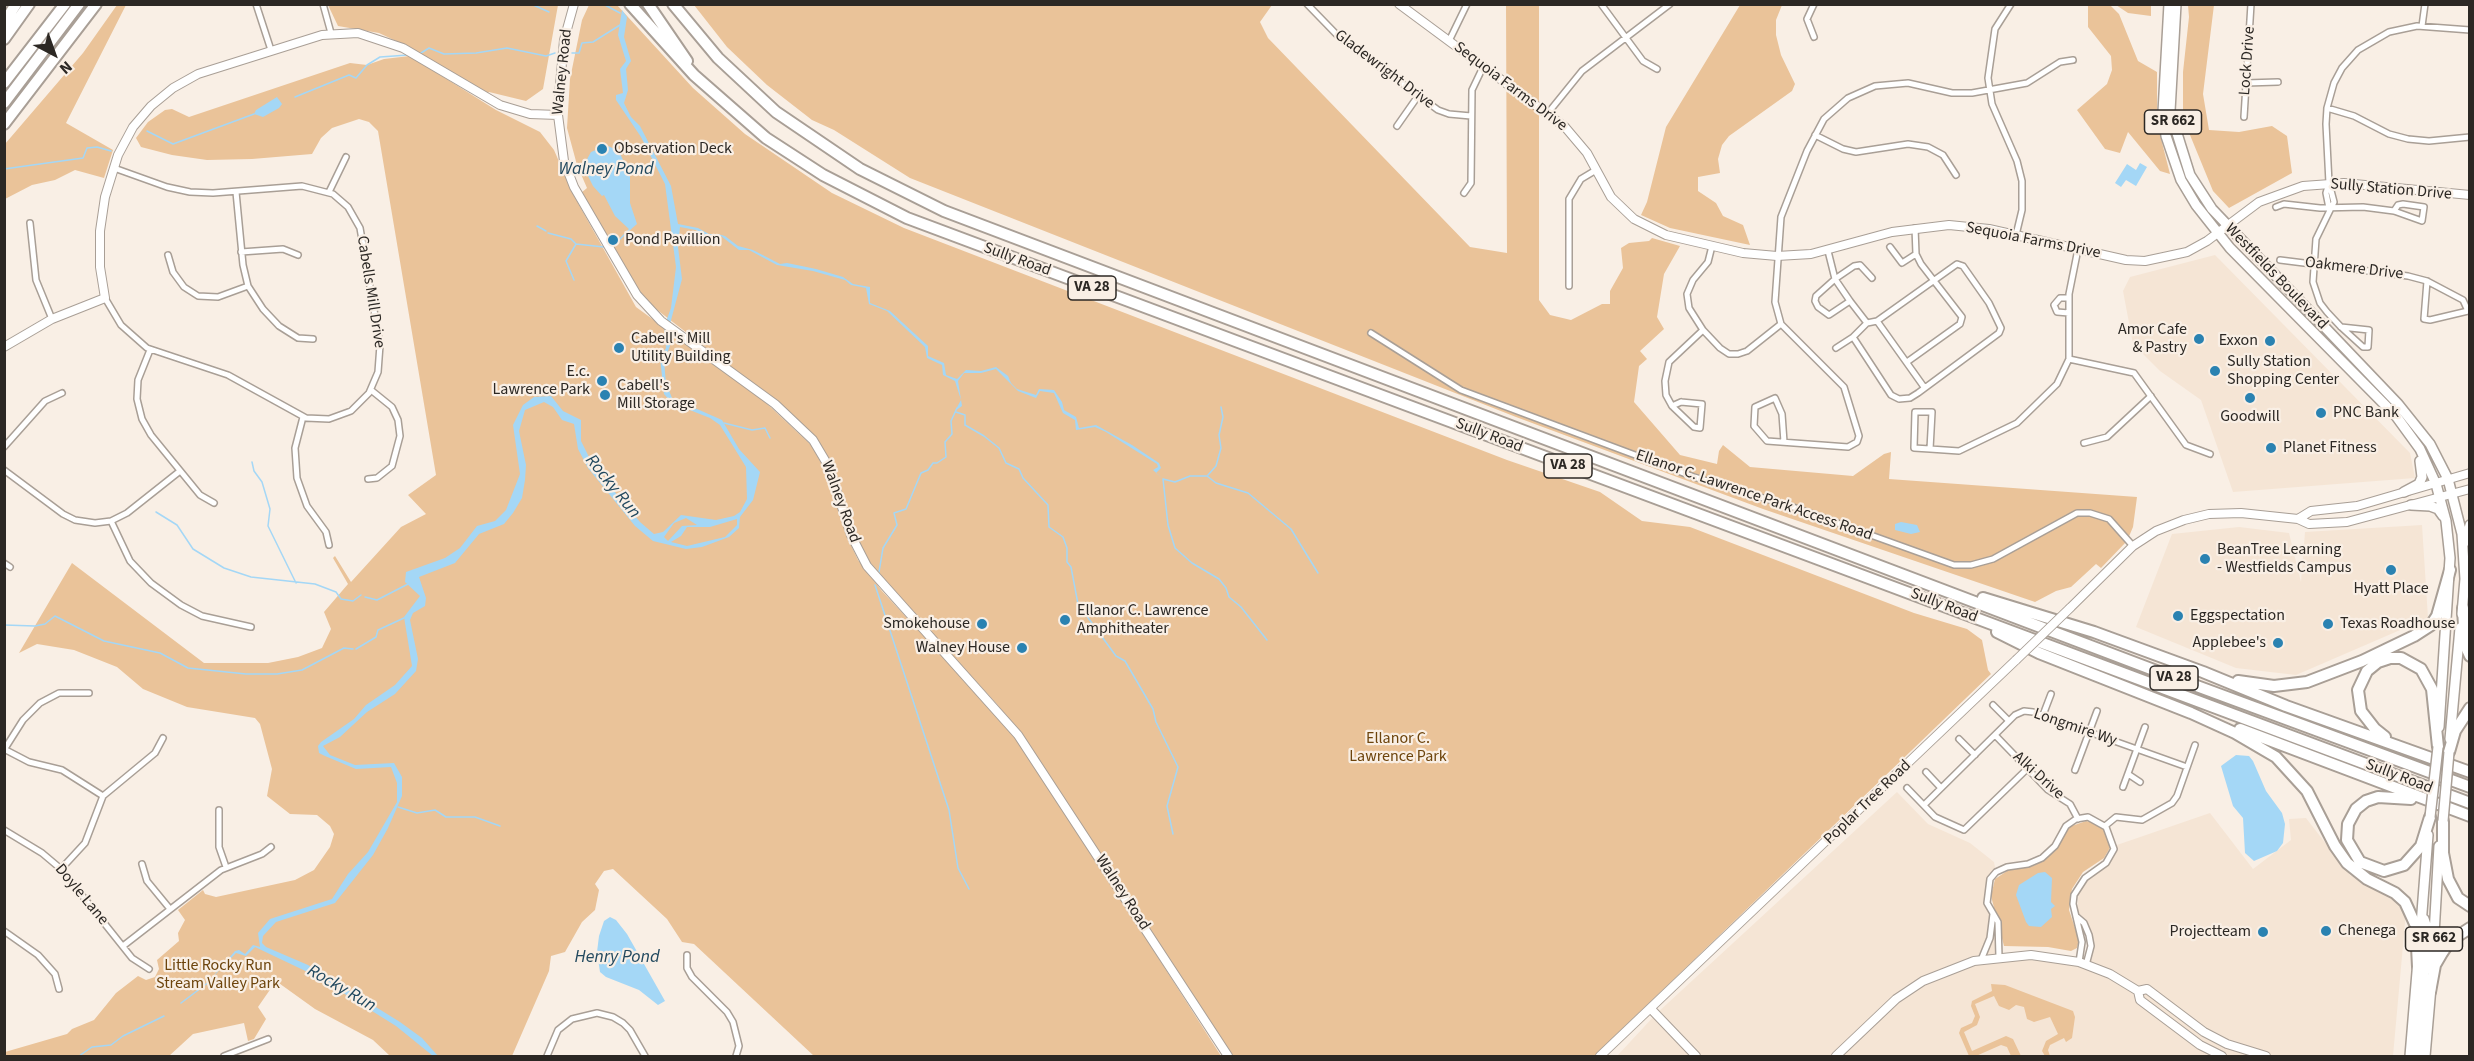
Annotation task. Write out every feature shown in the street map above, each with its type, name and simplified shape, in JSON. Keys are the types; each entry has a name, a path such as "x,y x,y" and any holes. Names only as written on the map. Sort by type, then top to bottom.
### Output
{"highway":[{"path":"4,23 16,4"},
{"path":"4,39 29,4"},
{"path":"18,66 58,4"},
{"path":"4,83 65,4"},
{"path":"4,102 25,67 71,4"},
{"path":"4,102 79,4"},
{"path":"4,124 96,4"},
{"name":"Sully Road","path":"630,4 673,54 727,106 766,138 823,175 918,222 2469,803"},
{"path":"648,4 686,59 727,106"},
{"name":"Sully Road","path":"673,4 718,58 776,112 842,158 916,198 987,228 2469,787"},
{"path":"1880,565 2094,632 2203,672 2286,706 2469,771"},
{"path":"2203,672 2253,684 2282,686 2326,676 2362,662 2431,625 2442,604 2450,570"},
{"path":"1909,592 2039,653 2192,713 2281,743 2469,816"},
{"path":"2463,608 2465,645 2469,656"},
{"path":"2412,751 2375,729 2361,711 2358,701 2358,690 2367,671 2378,662 2390,658 2413,663 2427,678 2434,700 2438,747"},
{"path":"2449,752 2455,731 2469,708"},
{"path":"2192,713 2267,750 2299,779 2347,863 2367,879 2395,892 2409,907 2416,926 2418,967"},
{"path":"2430,817 2418,851 2404,865 2394,869 2384,871 2364,866 2348,844 2349,819 2366,801 2387,796 2434,803"},
{"path":"2443,821 2443,853 2448,879 2458,898 2469,906"},
{"path":"2430,992 2436,965 2442,953 2450,940 2469,928"}],"main road":[{"name":"Westfields Boulevard","path":"2169,4 2163,90 2166,136 2181,180 2217,233 2404,426 2420,449 2436,484 2446,521 2450,570 2438,747 2410,1056"},
{"name":"Westfields Boulevard","path":"2176,4 2170,111 2175,133 2197,187 2226,225 2409,416 2430,444 2453,493 2464,547 2463,608 2443,821 2425,1056"},
{"path":"2404,426 2423,472 2419,484 2404,492"},
{"path":"2411,505 2434,507 2446,521"},
{"path":"2464,547 2469,525"},
{"path":"2417,1056 2428,931 2422,914"}],"street":[{"path":"256,4 271,50"},
{"path":"323,4 330,33"},
{"name":"Walney Road","path":"574,4 564,40 558,116 564,161 574,187 637,295 661,321 775,404 813,440 829,466 851,535 867,566 1018,735 1228,1056"},
{"name":"Gladewright Drive","path":"1307,4 1339,37 1418,96 1444,113 1471,116"},
{"name":"Sequoia Farms Drive","path":"1399,4 1548,113 1576,138 1618,205 1643,225 1666,235 1712,246 1777,256 1828,251 1915,228 1970,226 2126,260 2161,259 2187,252 2217,233"},
{"path":"1449,41 1467,4"},
{"path":"1601,4 1643,61 1657,69"},
{"path":"1548,113 1576,76 1671,4"},
{"path":"1814,4 1807,19 1814,37"},
{"path":"2011,4 1998,23 1992,43 1989,91 2017,161 2022,181 2022,210 2016,235"},
{"name":"Lock Drive","path":"2244,117 2251,4"},
{"path":"2422,26 2425,4"},
{"path":"2341,327 2369,330 2368,347 2363,347 2341,327 2316,295 2313,282 2316,239 2329,208 2334,202 2329,183 2327,108 2337,76 2359,49 2389,32 2422,26 2469,30"},
{"name":"Cabells Mill Drive","path":"330,192 348,207 360,228 381,350 380,367 371,390 354,408 340,416 319,420 303,417 228,375 150,350 121,325 105,298 100,267 100,231 105,197 114,168 133,128 165,93 198,74 330,33 358,33 385,40 500,105 530,114 558,116"},
{"path":"1784,442 1782,414 1775,398 1755,407 1756,432 1767,441 1848,447 1857,442 1859,436 1844,387 1781,324 1776,302 1778,227 1815,135 1839,104 1875,86 1908,83 1962,94 1989,91 2027,83 2060,62 2073,60"},
{"path":"1464,193 1471,183 1472,90 1483,67"},
{"path":"2246,83 2278,82"},
{"path":"1397,126 1418,96"},
{"path":"2327,108 2354,116 2389,134 2408,139 2429,141 2469,137"},
{"path":"1815,135 1843,149 1856,152 1908,144 1928,147 1943,155 1956,175"},
{"path":"114,168 179,190 201,193 302,186 330,192 346,157"},
{"path":"1569,286 1570,196 1581,179 1596,170"},
{"name":"Sully Station Drive","path":"2217,233 2242,212 2272,196 2303,186 2329,183 2469,195"},
{"path":"236,192 241,252 248,286 263,309 279,326 298,338 313,339"},
{"path":"2276,207 2284,204 2329,208 2363,207 2394,211 2422,221 2424,207 2403,204 2398,205 2394,211"},
{"path":"30,223 36,280 52,320"},
{"path":"1907,362 1960,324 1962,317 1916,254 1915,228"},
{"path":"1712,246 1708,262 1693,280 1687,294 1689,308 1703,330 1720,348 1729,354 1738,354 1747,351 1781,324"},
{"path":"1890,247 1902,262 1916,254"},
{"path":"241,252 283,249 298,255"},
{"path":"1930,449 1932,412 1916,412 1914,448 1959,451 2017,423 2057,384 2069,359 2069,298 2078,249"},
{"path":"1828,251 1835,279 1867,323"},
{"path":"168,255 173,272 184,286 198,296 218,297 248,286"},
{"name":"Oakmere Drive","path":"2280,260 2343,270 2408,276 2427,281 2463,300 2468,311 2430,320 2424,319 2427,281"},
{"path":"1836,348 1853,337 1867,323 1877,321 1957,264 1963,266 1989,303 2001,328 1999,333 1910,398 1899,399 1891,395 1853,337"},
{"path":"1850,301 1829,315 1818,307 1816,296 1854,266 1860,265 1872,278"},
{"path":"4,347 52,320 105,298"},
{"path":"2069,298 2060,298 2054,305 2057,312 2069,313"},
{"path":"1877,321 1924,387"},
{"path":"1672,406 1681,402 1702,404 1700,428 1694,427 1672,406 1665,388 1669,362 1703,330"},
{"name":"Ellanor C. Lawrence Park Access Road","path":"1371,333 1461,390 1694,477 1793,507 1954,565 1971,565 1993,559 2077,513 2090,513 2109,519 2133,546"},
{"path":"150,350 138,380 139,409 151,435 180,471 200,495 214,502"},
{"path":"2069,359 2130,371 2186,445 2210,454"},
{"path":"368,479 377,478 392,466 400,436 398,420 392,407 371,390"},
{"path":"4,447 45,401 62,393"},
{"path":"2084,443 2107,437 2151,396"},
{"path":"303,417 295,448 297,478 307,506 326,532 329,545"},
{"path":"4,470 68,516 85,522 111,521 127,513 180,471"},
{"path":"2298,519 2311,512 2338,510 2469,473"},
{"name":"Poplar Tree Road","path":"1600,1056 2133,546 2167,526 2203,515 2241,513 2298,519 2309,524 2347,522 2469,489"},
{"path":"111,521 130,561 151,583 187,609 202,616 251,627"},
{"path":"89,693 59,693 40,703 23,720 5,749 29,762 62,770 103,796"},
{"path":"2043,716 2051,694"},
{"path":"1993,705 2009,721"},
{"name":"Longmire Wy","path":"1924,805 2009,721 2024,711 2187,766"},
{"path":"2075,770 2097,711"},
{"path":"2123,787 2145,727"},
{"name":"Alki Drive","path":"1995,735 2048,790 2070,804 2078,819"},
{"path":"61,869 85,843 103,796 161,747 164,738"},
{"path":"1959,739 1975,755"},
{"path":"2104,826 2116,817 2142,820 2172,803 2177,796 2195,745"},
{"path":"1907,788 1941,822 1964,830 2027,769"},
{"path":"1926,772 1941,788"},
{"path":"2128,774 2140,782"},
{"path":"219,810 219,847 226,867"},
{"path":"1999,957 1998,922 1987,895 1992,876 2007,867 2028,864 2043,858 2055,846 2066,826 2078,819 2094,819 2110,834 2114,849 2106,863 2079,884 2074,895 2082,942 2083,964"},
{"name":"Doyle Lane","path":"4,830 42,853 61,869 135,962 149,969"},
{"path":"123,946 226,867 262,854 271,847"},
{"path":"142,864 147,880 170,909"},
{"path":"1981,960 1991,932 1993,913"},
{"path":"2077,917 2084,922 2089,935 2090,955 2083,964"},
{"path":"4,931 21,940 46,963 55,974 59,989"},
{"path":"687,955 687,968 692,977 734,1022 739,1046 736,1056"},
{"path":"1836,1056 1885,1009 1911,988 1949,969 1981,960 2031,955 2083,964 2110,974 2138,991 2147,989 2197,1027 2227,1044 2266,1056"},
{"path":"2138,991 2140,1000 2200,1045 2222,1056"},
{"path":"1651,1009 1696,1056"},
{"path":"547,1056 558,1030 572,1019 597,1013 613,1017 623,1023 630,1030 645,1056"},
{"path":"224,1056 268,1039"}],"shaded area":[{"path":"2215,255 2410,453 2415,478 2233,492 2201,400 2160,371 2133,344 2123,291 2130,277"},
{"path":"2422,525 2428,618 2296,675 2236,668 2136,627 2172,534 2239,527 2289,533 2301,582 2305,532"},
{"path":"1897,792 1928,824 1970,843 1994,862 1996,872 1987,891 1999,940 1999,957 2086,965 2091,946 2077,917 2079,886 2114,846 2210,813 2253,869 2291,840 2289,819 2306,818 2350,875 2389,894 2406,912 2393,1056 1617,1056 1656,1014"}],"green space":[{"path":"117,5 126,5 66,123 113,150 104,178 75,170 55,180 32,185 5,199 5,144 83,53"},
{"path":"328,5 558,5 543,89 526,101 489,92 487,94 411,48 379,33 338,26"},
{"name":"Ellanor C. Lawrence Park","path":"589,5 617,5 693,88 745,134 832,193 904,228 1507,460 1600,492 1642,521 1690,527 1914,613 1967,629 1982,640 1988,670 1991,674 1594,1056 1231,1056 1023,737 996,703 868,564 853,535 833,469 815,438 780,405 656,309 637,291 581,193 587,188 577,165 567,128 570,79 582,20"},
{"path":"694,5 1272,5 1260,22 1268,38 1470,247 1507,253 1506,5 1539,5 1539,300 1550,315 1571,320 1602,304 1610,304 1610,291 1623,268 1621,248 1629,243 1649,241 1652,238 1680,246 1664,274 1657,317 1664,329 1640,351 1647,359 1639,366 1634,402 1680,455 1717,464 1719,451 1723,445 1750,467 1853,476 1884,454 1891,452 1889,479 2137,497 2133,527 2127,541 2101,568 2096,564 2071,587 2056,591 2035,602 1763,509 1516,417 910,178 834,130 812,120 767,85 727,47"},
{"path":"1740,5 1782,5 1776,20 1776,35 1781,55 1795,84 1792,91 1729,136 1722,145 1718,159 1720,173 1698,177 1698,191 1716,203 1723,216 1743,225 1750,245 1670,228 1641,215 1647,202 1666,127"},
{"path":"2088,5 2110,5 2119,14 2138,61 2157,72 2157,123 2170,174 2160,171 2128,132 2120,153 2105,149 2077,110 2107,84 2112,70 2111,56 2088,27"},
{"path":"2116,5 2151,5 2151,16 2128,13"},
{"path":"2188,5 2214,5 2203,94 2209,130 2239,132 2272,126 2287,136 2292,173 2229,208 2213,191 2183,118 2183,72 2189,17"},
{"name":"Little Rocky Run Stream Valley Park","path":"410,56 496,110 540,132 554,150 574,196 636,307 763,400 811,445 827,473 849,541 858,560 882,591 1003,721 1030,757 1221,1056 814,1056 694,944 682,942 667,919 613,869 604,871 595,884 599,890 595,910 582,922 565,952 551,956 549,971 512,1056 390,1056 373,1040 315,1009 276,981 258,1007 266,1019 254,1039 248,1041 244,1023 193,1034 169,1056 5,1056 5,1052 67,1034 72,1029 94,1020 116,993 138,976 146,980 155,977 159,969 157,960 179,941 178,933 185,920 178,910 203,890 205,894 216,897 295,880 314,870 330,847 334,834 330,826 317,815 290,814 267,796 272,769 260,724 255,718 187,707 143,689 117,667 74,650 37,644 19,653 72,563 204,663 268,663 298,657 322,648 331,629 324,612 348,584 333,558 335,556 351,582 401,527 426,514 408,495 436,475 378,131 369,122 359,119 332,128 321,138 312,154 252,159 207,160 172,155 141,147 136,138 148,122 165,110 172,109 189,117 350,63 367,65 384,59"},
{"path":"2086,821 2099,824 2108,832 2111,846 2104,858 2083,872 2072,889 2069,910 2079,940 2077,948 2071,951 2048,947 2004,946 1991,896 1995,879 2010,869 2033,866 2043,861 2057,849 2069,827"},
{"path":"1991,984 2005,985 2073,1011 2075,1017 2072,1038 2066,1042 2064,1038 2050,1045 2048,1050 2050,1056 2045,1056 2042,1051 2046,1041 2058,1034 2050,1017 2034,1022 2027,1019 2024,1007 2016,1005 2009,1010 1999,1006 1994,996 1975,1004 1980,1017 1977,1025 1964,1032 1972,1051 2006,1036 2013,1039 2021,1056 2011,1056 2007,1047 2001,1045 1976,1056 1969,1056 1959,1033 1961,1028 1972,1023 1975,1016 1971,1006 1972,1001 1992,991"}],"water":[{"name":"Rocky Run","path":"622,10 627,17 624,37 631,61 626,69 628,90 624,103 631,117 640,126 671,186 678,224 698,228 709,234 725,236 738,246 753,250 780,264 787,263 816,269 843,277 853,284 870,287 870,303 890,311 928,346 928,356 944,363 946,375 957,379 966,370 981,371 996,367 1008,376 1017,389 1036,395 1039,389 1054,390 1064,410 1076,417 1079,428 1096,425 1132,445 1159,463 1161,468 1156,473 1153,470 1158,467 1157,464 1095,427 1076,430 1075,420 1063,413 1054,393 1040,391 1036,398 1018,391 996,369 981,373 964,373 958,381 962,406 955,411 961,400 955,381 943,375 942,365 927,358 925,347 887,311 869,304 866,288 851,285 845,280 813,271 777,265 749,250 739,250 721,236 707,237 696,230 680,227 678,247 682,279 670,324 670,346 664,361 666,383 672,398 722,420 739,449 760,472 753,500 740,517 739,528 729,537 702,547 686,549 653,541 635,526 588,468 578,449 574,424 562,420 553,407 544,402 525,410 519,431 526,465 525,480 522,498 513,513 504,524 479,534 455,563 419,577 426,598 425,606 413,613 410,620 418,659 416,671 395,694 367,712 340,737 323,746 330,755 355,765 394,763 402,777 402,796 388,828 373,855 335,903 276,922 263,936 262,943 266,947 308,965 400,1022 422,1038 438,1056 433,1056 396,1026 316,976 255,947 246,956 236,953 209,981 235,951 239,950 245,954 253,945 260,947 258,933 270,919 332,899 348,874 368,852 397,802 397,783 391,767 356,769 319,753 318,746 354,719 366,705 395,685 412,666 404,617 420,596 405,582 406,572 445,558 460,548 477,526 495,521 506,510 520,474 513,425 523,405 534,397 551,396 563,411 581,420 581,441 594,467 640,522 654,534 663,532 681,515 716,520 734,516 740,512 747,499 746,467 720,425 710,418 672,403 664,394 660,358 666,348 664,327 671,308 676,267 665,184 641,137 616,100 616,95 623,93 620,69 626,61 618,35","holes":["686,518 697,525 682,526 668,541 664,537 674,523","737,519 737,525 725,537 687,546 671,542 681,536 687,527 710,527"]},
{"path":"277,97 282,104 279,108 263,117 254,114 256,110"},
{"name":"Walney Pond","path":"608,146 619,151 630,176 630,203 637,224 630,230 615,216 604,195 602,196 593,186 585,170 586,161 591,152 598,149 600,152"},
{"path":"2140,163 2147,167 2136,186 2126,180 2121,187 2115,183 2127,164 2136,170"},
{"path":"1901,522 1917,525 1920,532 1911,534 1895,530 1895,524"},
{"path":"2236,755 2249,756 2253,761 2266,791 2282,813 2285,824 2283,843 2277,851 2254,861 2245,853 2243,818 2233,806 2221,766"},
{"path":"2045,872 2052,878 2051,902 2055,906 2051,909 2052,917 2041,927 2029,926 2016,895 2019,885 2038,873"},
{"name":"Henry Pond","path":"610,917 616,920 627,934 665,1001 658,1005 639,990 606,977 600,972 597,952 599,936 604,921"}],"waterway":[{"path":"531,4 549,12"},
{"path":"589,5 593,4"},
{"path":"603,4 620,13"},
{"path":"572,53 579,53 582,43 593,42 620,25"},
{"path":"421,53 429,48 444,54 476,53 507,48 546,56 555,53"},
{"path":"295,97 349,75 356,78 367,65 380,57 408,55"},
{"path":"147,131 173,144 254,114"},
{"path":"4,169 83,158 87,148 97,147 111,151"},
{"path":"537,226 546,231"},
{"path":"613,246 631,228"},
{"path":"548,233 571,239 576,244 604,247"},
{"path":"574,280 566,261 576,244"},
{"path":"1208,475 1216,466 1221,448 1219,435 1223,417 1221,407"},
{"path":"879,572 883,548 897,525 894,513 906,509 921,473 928,470 933,463 946,457 945,442 952,434 951,421 957,408"},
{"path":"956,412 965,415 965,425 999,448 1006,463 1019,469 1023,478 1048,505 1049,527 1063,537 1067,548 1067,562 1071,567 1078,604 1116,656 1125,661 1153,709 1156,722 1178,767 1167,806 1173,834"},
{"path":"724,423 752,430 765,428 770,438"},
{"path":"252,462 254,471 262,482 270,509 268,526 296,583"},
{"path":"1267,640 1241,607 1229,597 1219,579 1192,563 1175,548 1168,525 1163,479 1175,482 1190,476 1207,476 1216,483 1248,493 1291,529 1318,573"},
{"path":"156,512 177,525 193,549 224,568 251,577 315,584 336,592 341,599 353,601 361,595"},
{"path":"365,597 377,600 408,584"},
{"path":"875,585 949,810 958,868 969,889"},
{"path":"4,625 35,626 45,624 55,616 104,641 160,653 188,668 246,674 277,674 302,670 344,648 353,649"},
{"path":"356,649 376,637 378,630 404,618"},
{"path":"398,807 417,813 435,810 446,817 475,817 500,826"},
{"path":"181,1003 209,982"},
{"path":"79,1056 92,1047 111,1045 123,1036 164,1016"}],"place":[{"name":"Observation Deck","path":"602,149"},
{"name":"Pond Pavillion","path":"613,240"},
{"name":"Amor Cafe & Pastry","path":"2199,339"},
{"name":"Exxon","path":"2270,341"},
{"name":"Cabell's Mill Utility Building","path":"619,348"},
{"name":"Sully Station Shopping Center","path":"2215,371"},
{"name":"E.c. Lawrence Park","path":"602,381"},
{"name":"Cabell's Mill Storage","path":"605,395"},
{"name":"Goodwill","path":"2250,398"},
{"name":"PNC Bank","path":"2321,413"},
{"name":"Planet Fitness","path":"2271,448"},
{"name":"BeanTree Learning - Westfields Campus","path":"2205,559"},
{"name":"Hyatt Place","path":"2391,570"},
{"name":"Eggspectation","path":"2178,616"},
{"name":"Ellanor C. Lawrence Amphitheater","path":"1065,620"},
{"name":"Smokehouse","path":"982,624"},
{"name":"Texas Roadhouse","path":"2328,624"},
{"name":"Applebee's","path":"2278,643"},
{"name":"Walney House","path":"1022,648"},
{"name":"Chenega","path":"2326,931"},
{"name":"Projectteam","path":"2263,932"}]}
